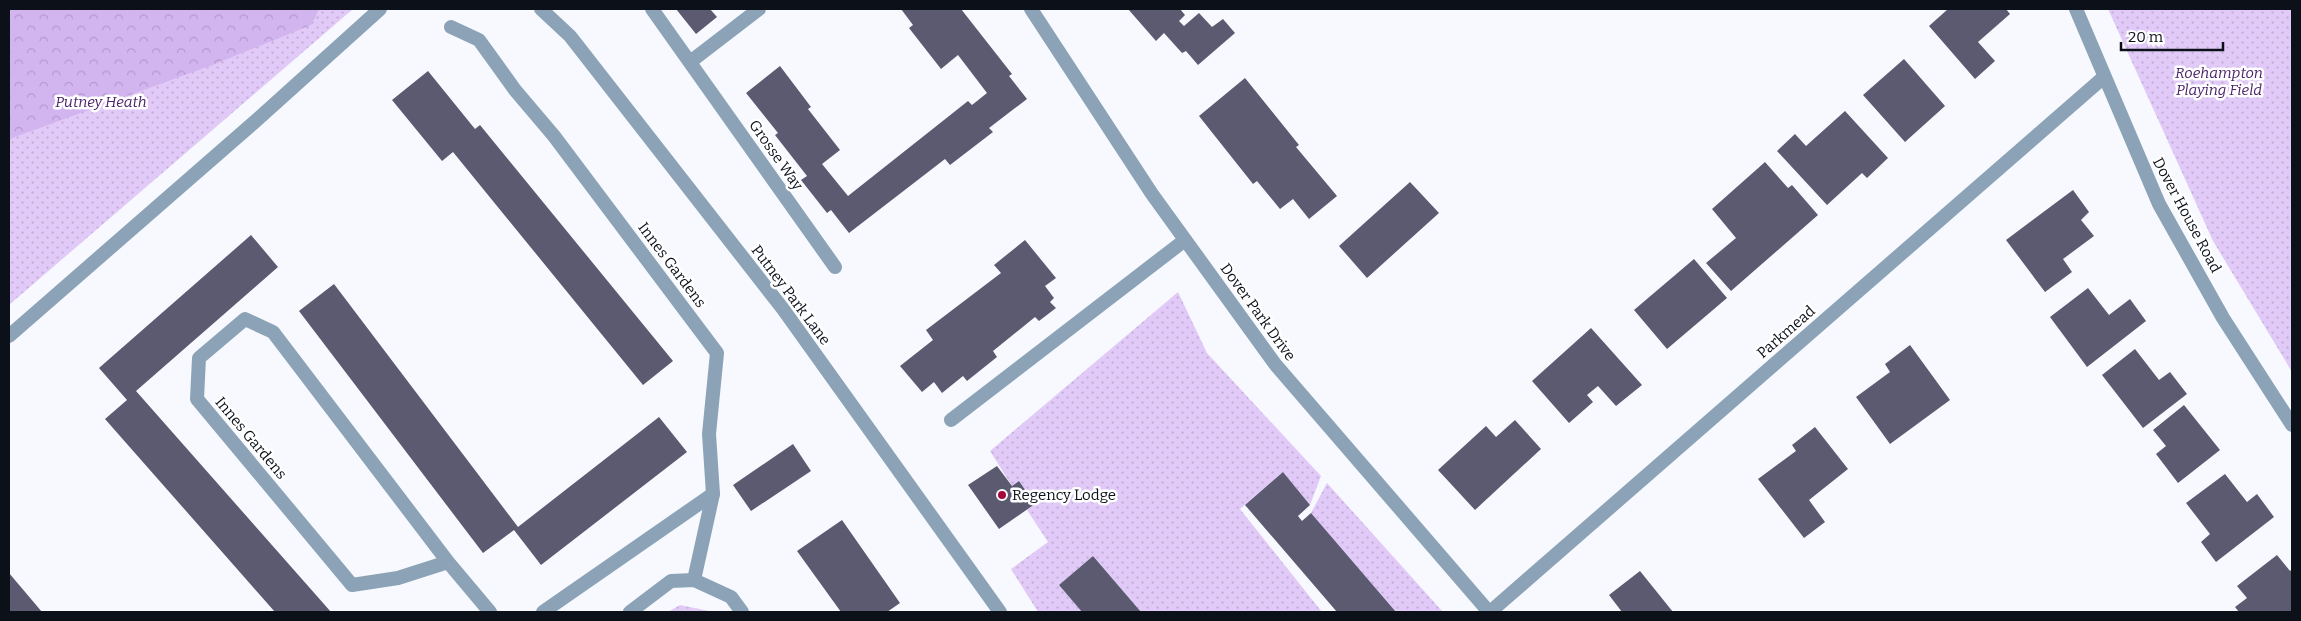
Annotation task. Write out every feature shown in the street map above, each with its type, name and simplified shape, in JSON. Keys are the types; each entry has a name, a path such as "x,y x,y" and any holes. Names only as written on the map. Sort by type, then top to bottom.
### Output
{"street":[{"path":"9,336 259,118 380,9"},
{"name":"Putney Park Lane","path":"541,9 570,36 783,309 1000,612"},
{"name":"Grosse Way","path":"652,9 835,267"},
{"path":"690,62 759,9"},
{"name":"Dover Park Drive","path":"1031,9 1152,194 1275,364 1489,612"},
{"name":"Dover House Road","path":"2076,9 2159,204 2223,318 2292,425"},
{"name":"Innes Gardens","path":"451,27 479,40 515,90 554,136 717,353 709,434 713,494 694,580"},
{"name":"Parkmead","path":"1489,612 2104,77"},
{"path":"951,420 1185,240"},
{"name":"Innes Gardens","path":"448,562 398,578 352,585 197,399 199,358 245,319 273,332 448,562 490,612"},
{"path":"543,612 713,494"},
{"path":"630,612 671,581 694,580 731,597 742,612"}],"green space":[{"name":"Putney Heath","path":"9,9 353,9 9,305"},
{"path":"9,9 319,9 311,25 215,64 12,138 9,141"},
{"name":"Roehampton Playing Field","path":"2108,9 2292,9 2292,372 2213,241"},
{"path":"1178,292 1207,353 1321,476 1310,505 1283,472 1240,509 1322,612 1141,612 1093,556 1059,585 1082,612 1038,612 1011,569 1048,542 1027,510 1035,504 1019,481 1012,486 990,451"},
{"path":"1327,483 1443,612 1396,612 1311,513"},
{"path":"680,605 709,611 709,612 668,612"}],"building":[{"path":"676,9 710,9 717,17 696,34"},
{"path":"901,9 961,9 1012,74 1009,76 1027,99 989,128 993,132 950,165 945,159 849,233 831,210 827,213 801,180 807,176 775,135 778,133 746,93 780,66 811,107 808,109 840,150 822,164 848,196 968,101 972,105 987,93 958,55 941,69 909,28 913,25"},
{"path":"1128,9 1180,9 1185,15 1179,21 1184,26 1199,13 1212,27 1223,19 1235,33 1198,65 1186,51 1182,53 1164,33 1156,41"},
{"path":"1948,9 2006,9 2010,14 1978,42 1995,61 1975,79 1929,26"},
{"path":"1904,59 1945,106 1905,142 1863,95"},
{"path":"428,71 475,129 480,125 673,361 643,385 453,152 442,161 392,100"},
{"path":"1245,78 1299,145 1296,147 1337,196 1309,219 1293,199 1280,209 1257,181 1253,184 1199,116"},
{"path":"1845,111 1888,158 1867,178 1862,173 1827,205 1777,151 1795,134 1806,146"},
{"path":"1765,162 1788,188 1792,185 1818,215 1731,291 1706,263 1736,238 1712,209"},
{"path":"1410,182 1439,213 1367,278 1339,246"},
{"path":"2073,190 2089,212 2081,220 2094,236 2063,259 2072,272 2045,292 2006,240"},
{"path":"251,235 278,267 136,391 331,612 275,612 105,419 127,400 99,368"},
{"path":"1025,240 1056,278 1045,286 1054,298 1050,302 1056,308 1039,321 1035,317 993,351 997,357 967,381 963,376 942,393 934,382 922,392 900,366 933,340 926,330 1001,273 994,265"},
{"path":"1694,259 1727,298 1667,349 1634,310"},
{"path":"334,284 518,527 659,417 687,452 541,565 514,530 483,553 299,311"},
{"path":"2088,288 2109,315 2130,299 2146,321 2087,367 2050,317"},
{"path":"1591,328 1642,385 1616,406 1598,386 1587,395 1593,402 1569,423 1532,381"},
{"path":"1910,345 1950,400 1890,444 1856,397 1890,372 1885,364"},
{"path":"2135,349 2159,380 2170,372 2187,394 2143,428 2102,375"},
{"path":"2184,405 2220,450 2178,483 2156,454 2166,446 2153,430"},
{"path":"1515,420 1541,449 1475,510 1438,470 1486,426 1496,437"},
{"path":"1815,427 1848,469 1809,500 1825,522 1804,538 1758,479 1796,451 1792,445"},
{"path":"793,444 811,471 751,511 733,485"},
{"name":"Regency Lodge","path":"997,466 1012,486 1019,481 1035,504 999,529 968,485"},
{"path":"1283,472 1310,505 1298,516 1302,521 1311,513 1396,612 1337,612 1245,505"},
{"path":"2225,474 2247,502 2257,494 2274,517 2216,562 2201,542 2210,534 2186,503"},
{"path":"842,520 900,603 887,612 841,612 797,551"},
{"path":"2277,555 2290,571 2292,569 2292,612 2239,612 2235,607 2247,598 2237,586"},
{"path":"1093,556 1141,612 1082,612 1059,585"},
{"path":"1640,571 1673,612 1622,612 1609,595"},
{"path":"9,573 42,612 9,612"}],"place":[{"name":"Regency Lodge","path":"1002,495"}]}
